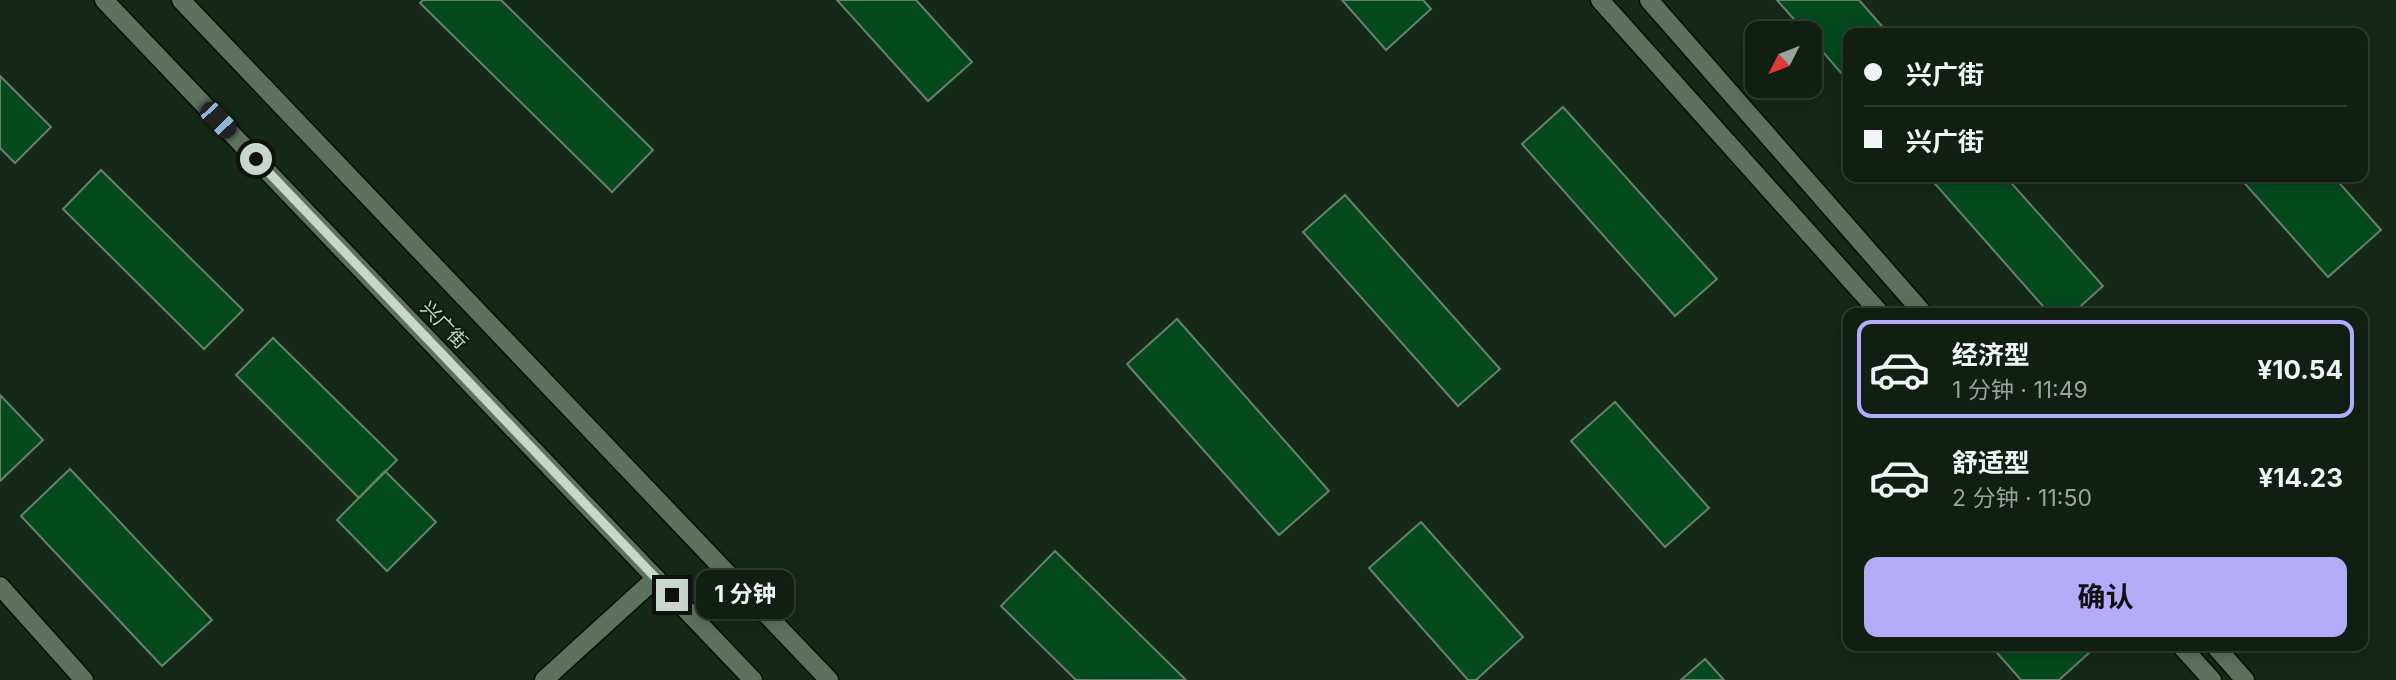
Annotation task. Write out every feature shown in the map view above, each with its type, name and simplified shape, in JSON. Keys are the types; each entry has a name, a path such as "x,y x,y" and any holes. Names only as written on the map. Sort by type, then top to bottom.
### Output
{"street":[{"name":"兴广街","path":"104,0 753,680"},
{"name":"兴广街","path":"181,0 828,680"},
{"path":"1600,0 1876,308"},
{"path":"1649,0 1919,308"},
{"path":"544,680 656,578"},
{"path":"0,586 85,680"},
{"path":"2186,651 2212,680"},
{"path":"2219,651 2245,680"}],"building":[{"path":"423,0 501,0 653,150 612,192 420,3"},
{"path":"837,0 916,0 972,62 928,101"},
{"path":"1342,0 1423,0 1431,9 1386,50"},
{"path":"1777,0 1859,0 1884,28 1843,28 1843,75 1822,51 1822,21 1795,21"},
{"path":"0,76 51,127 15,163 0,148"},
{"path":"1563,107 1717,279 1675,316 1522,144"},
{"path":"101,170 243,310 204,349 63,209"},
{"path":"1933,182 2010,182 2103,286 2079,308 2045,308"},
{"path":"2243,182 2338,182 2381,230 2328,277"},
{"path":"1345,195 1500,369 1458,406 1303,232"},
{"path":"1177,319 1329,491 1279,535 1127,364"},
{"path":"273,338 397,460 359,498 236,375"},
{"path":"0,395 43,440 0,481"},
{"path":"1615,402 1709,508 1665,547 1571,441"},
{"path":"70,469 212,620 162,666 21,516"},
{"path":"385,471 436,522 387,571 337,520"},
{"path":"1421,522 1523,637 1476,680 1468,680 1369,568"},
{"path":"1055,551 1186,680 1076,680 1001,606"},
{"path":"1995,651 2089,653 2059,680 2021,680"},
{"path":"1705,659 1724,680 1681,680"}],"route":[{"path":"256,159 672,595"}]}
